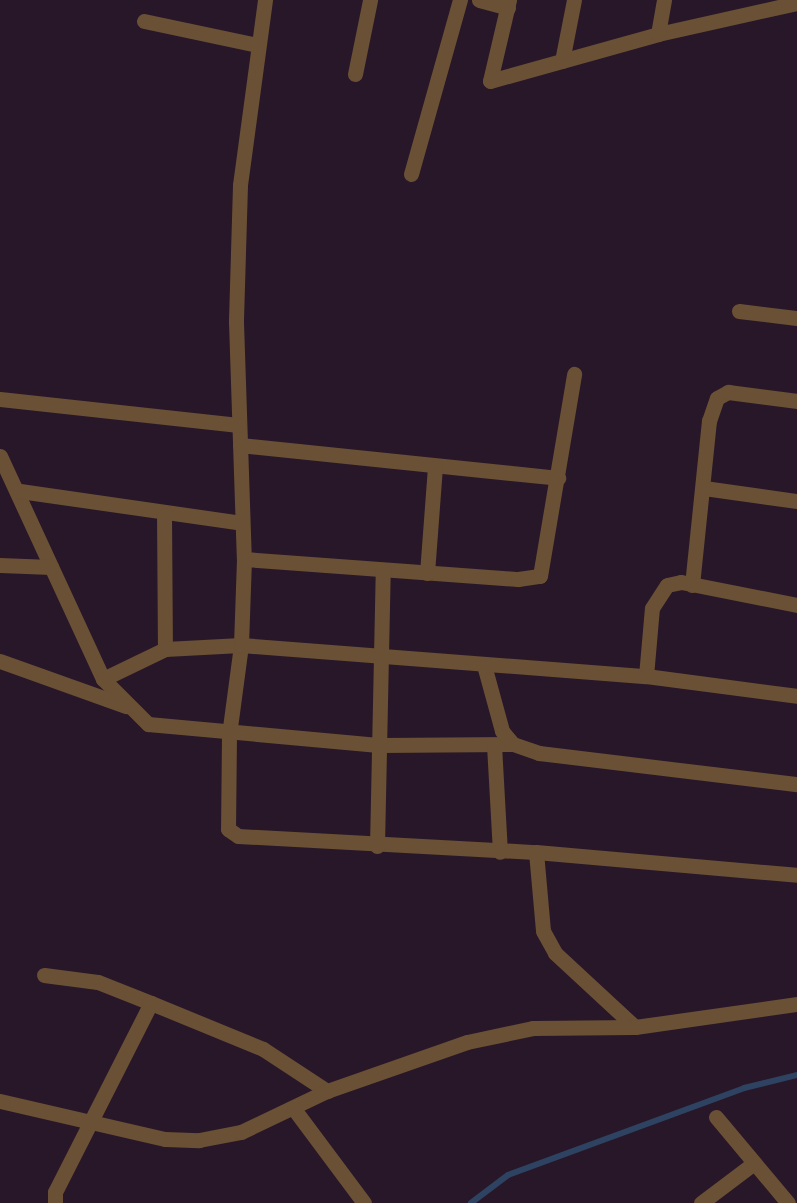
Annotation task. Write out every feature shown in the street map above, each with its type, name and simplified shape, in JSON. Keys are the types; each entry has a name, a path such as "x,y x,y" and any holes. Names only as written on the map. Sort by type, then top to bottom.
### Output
{"street":[{"path":"265,0 257,45 240,186 239,425 244,560 241,645 229,735 228,829 238,836 377,846 536,852 797,875"},
{"path":"355,74 370,0"},
{"path":"411,174 460,0"},
{"path":"479,0 508,4 490,81 747,7 797,3"},
{"path":"562,61 574,0"},
{"path":"658,34 664,0"},
{"path":"144,21 257,45"},
{"path":"739,311 797,318"},
{"path":"244,560 427,573 540,576 574,374"},
{"path":"692,585 705,488 709,421 717,398 728,392 797,401"},
{"path":"0,399 239,425"},
{"path":"240,445 558,478"},
{"path":"0,456 20,491 51,567 103,679 126,706 148,724 229,735 381,746 513,744 538,753 797,784"},
{"path":"427,573 435,466"},
{"path":"705,488 797,501"},
{"path":"20,491 242,523"},
{"path":"164,512 165,649"},
{"path":"0,565 51,567"},
{"path":"377,846 384,658 383,570"},
{"path":"646,676 652,608 667,585 692,585 797,605"},
{"path":"103,679 165,649 241,645 384,658 646,676 797,696"},
{"path":"0,661 126,706"},
{"path":"484,665 502,731 513,744"},
{"path":"494,745 500,852"},
{"path":"536,852 543,931 555,953 635,1027"},
{"path":"44,975 98,982 151,1003 263,1049 327,1091"},
{"path":"55,1203 55,1192 151,1003"},
{"path":"0,1101 91,1122 199,1140 241,1132 294,1109 327,1091 500,1035 533,1028 635,1027 797,1004"},
{"path":"294,1109 364,1203"},
{"path":"716,1118 788,1203"},
{"path":"701,1203 754,1163"}],"waterway":[{"path":"471,1203 508,1175 744,1088 797,1075"}]}
